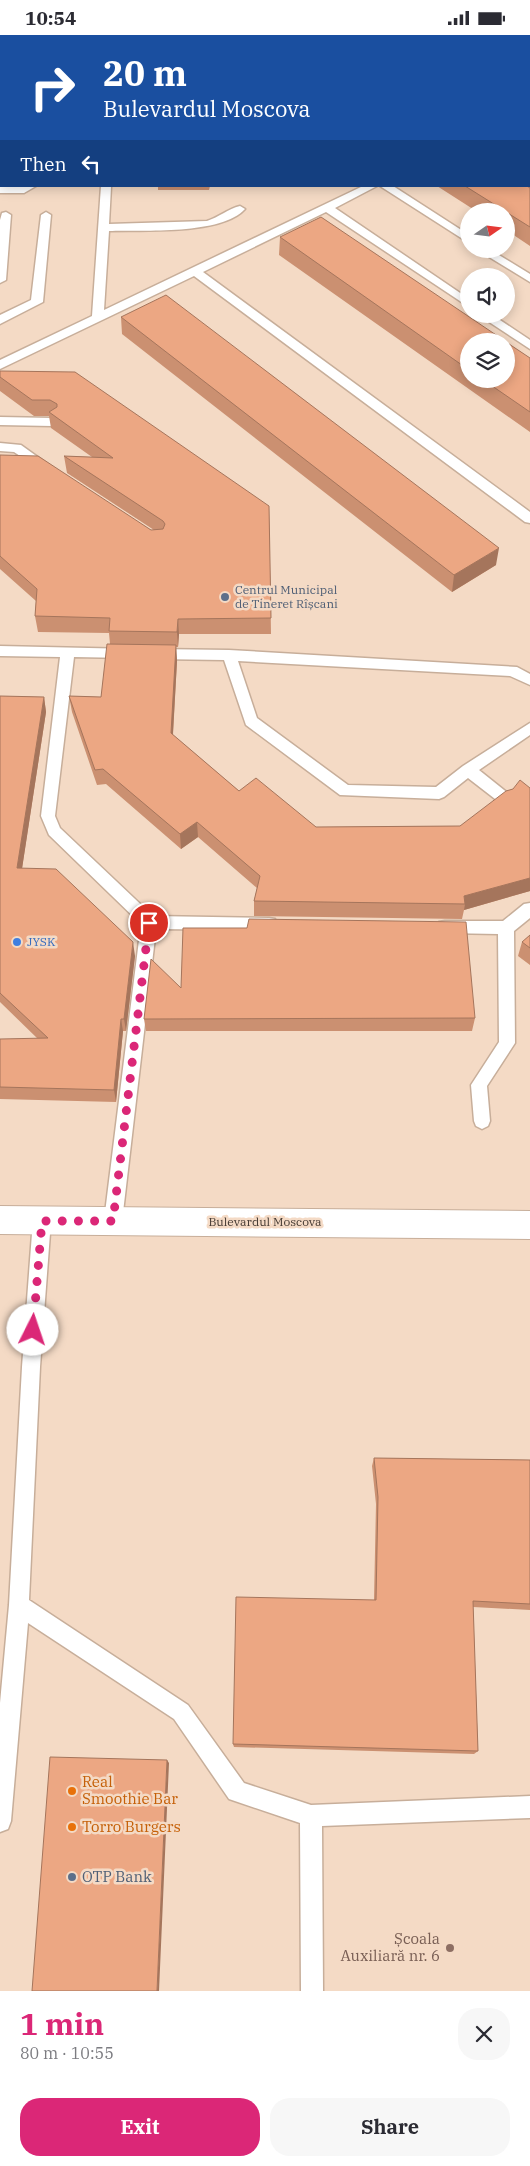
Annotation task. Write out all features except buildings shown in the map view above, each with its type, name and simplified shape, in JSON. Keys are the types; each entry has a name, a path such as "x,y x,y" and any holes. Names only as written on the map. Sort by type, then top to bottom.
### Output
{"main road":[{"name":"Bulevardul Moscova","path":"0,1220 530,1225"}],"lane":[{"path":"0,189 24,190 30,187"},
{"path":"98,319 106,187"},
{"path":"0,365 370,187"},
{"path":"387,187 460,234"},
{"path":"327,208 460,298"},
{"path":"104,228 208,224 221,220 240,209"},
{"path":"0,281 6,215"},
{"path":"0,320 37,301 46,215"},
{"path":"496,258 530,279"},
{"path":"196,272 530,519"},
{"path":"497,323 530,345"},
{"path":"0,421 52,422"},
{"path":"0,447 17,447 58,475"},
{"path":"0,651 229,655 512,671 530,680"},
{"path":"68,652 48,816 54,831 149,923 288,925"},
{"path":"229,655 251,721 345,791 439,793 468,770 530,728"},
{"path":"468,770 504,798"},
{"path":"426,927 506,929 530,909"},
{"path":"113,1221 149,923"},
{"path":"482,1121 480,1085 507,1043 506,929"},
{"path":"0,1821 19,1605 30,1367 42,1221"},
{"path":"19,1605 182,1712 237,1791 311,1816 530,1807"},
{"path":"311,1816 312,1991"}],"place":[{"name":"Centrul Municipal de Tineret Rîșcani","path":"225,597"},
{"name":"JYSK","path":"17,942"},
{"name":"Real Smoothie Bar","path":"72,1791"},
{"name":"Torro Burgers","path":"72,1827"},
{"name":"OTP Bank","path":"72,1877"},
{"name":"Școala Auxiliară nr. 6","path":"450,1948"}],"route":[{"path":"33,1330 42,1221 113,1221 149,923"}]}
